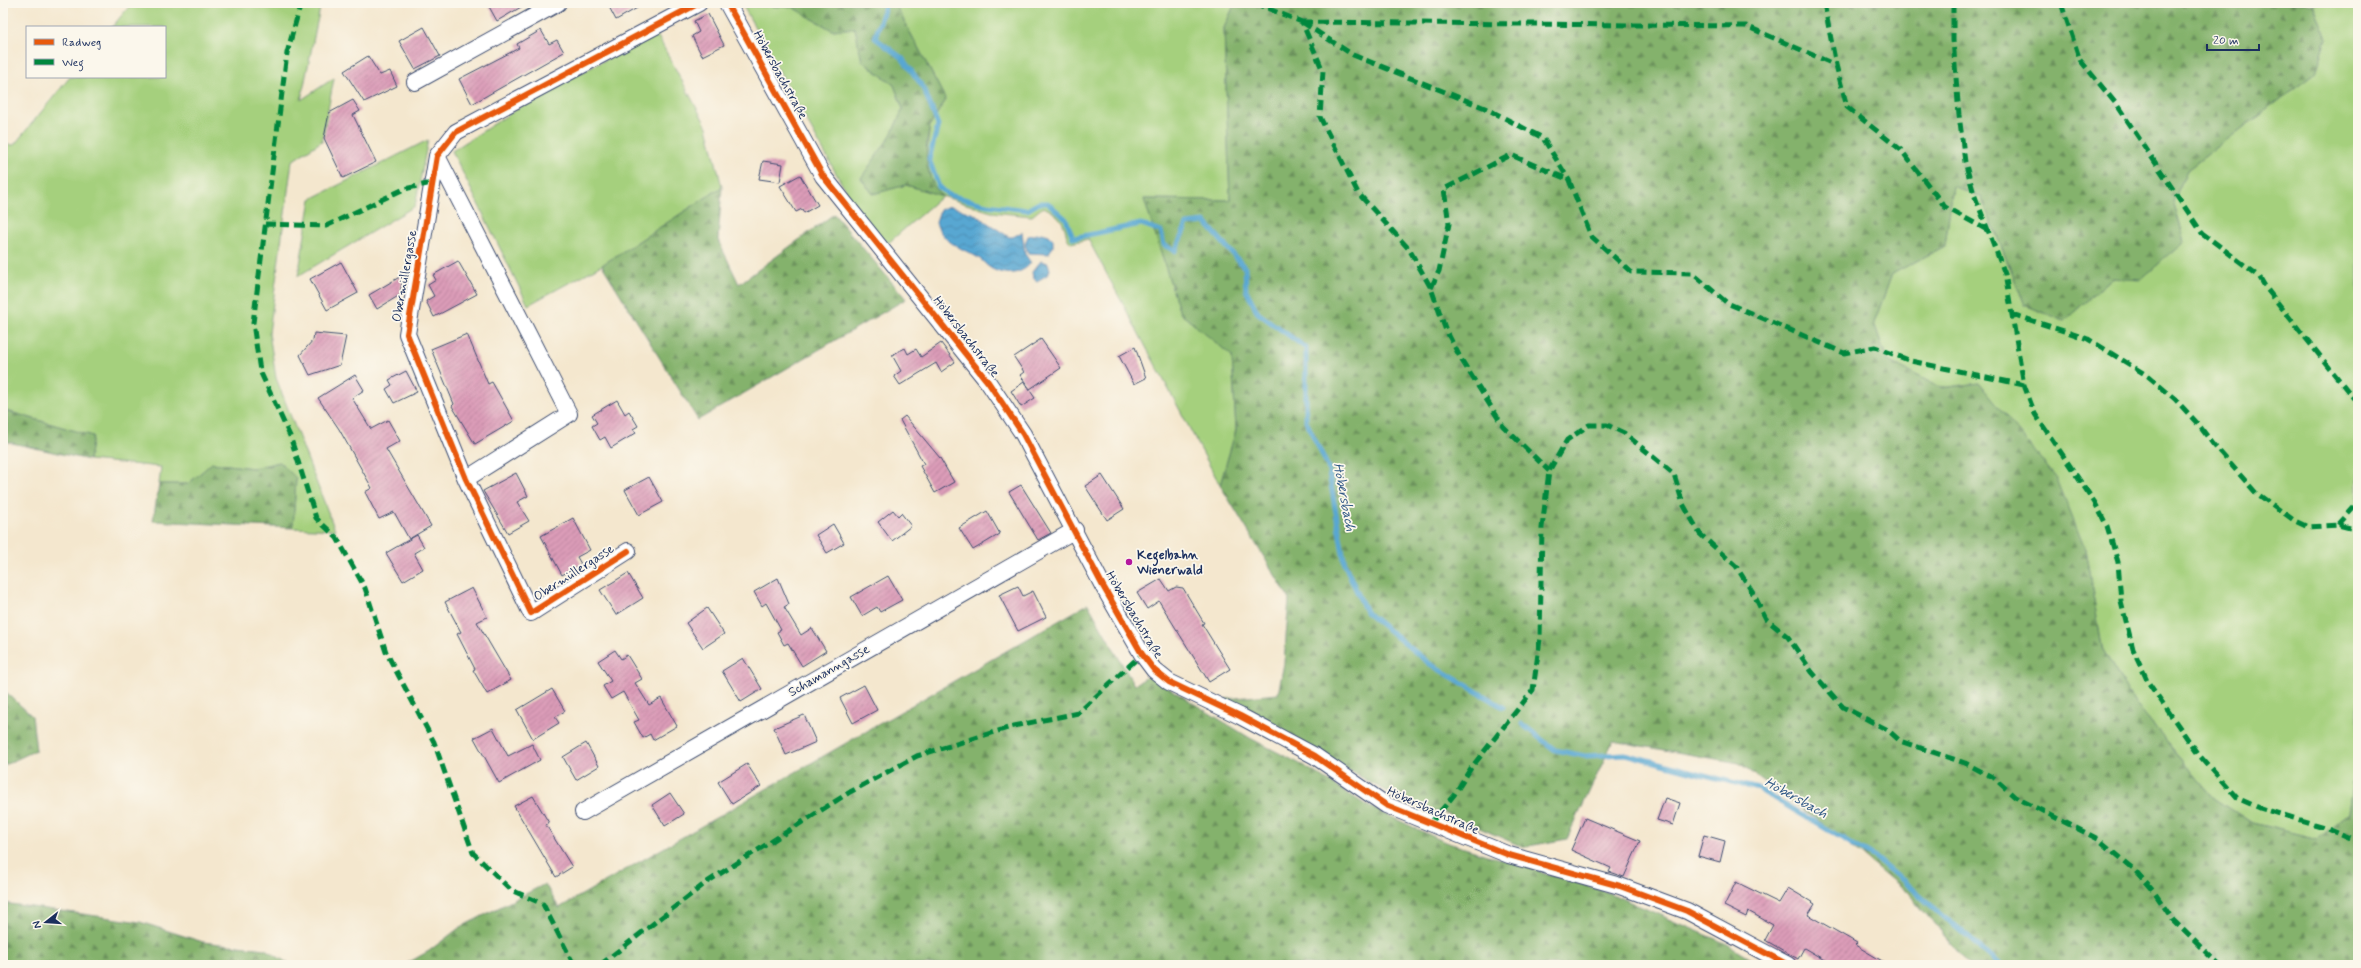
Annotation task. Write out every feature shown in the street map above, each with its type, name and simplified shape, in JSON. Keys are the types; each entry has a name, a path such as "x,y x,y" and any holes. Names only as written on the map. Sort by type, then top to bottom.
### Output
{"street":[{"path":"415,82 558,3"},
{"name":"Obermüllergasse","path":"628,551 531,613 466,479 407,334 437,156 456,132 699,3"},
{"name":"Höbersbachstraße","path":"727,3 823,176 988,382 1022,434 1075,530 1103,586 1142,654 1154,670 1169,682 1240,716 1315,756 1386,804 1510,855 1620,886 1686,911 1788,965"},
{"path":"437,156 569,414 466,479"},
{"name":"Schamanngasse","path":"583,812 1075,530"}],"green space":[{"path":"132,3 321,3 301,100 334,78 322,141 292,161 269,333 276,378 335,530 293,528 296,478 280,462 253,468 212,463 188,484 159,484 161,467 89,460 93,436 3,410 3,144 14,145 69,78 166,78 166,26 113,26"},
{"path":"748,3 897,3 896,6 946,100 931,123 926,154 932,181 942,196 906,185 873,194 861,178 891,135 903,109 894,85 862,61 855,28 832,30 792,7 743,5"},
{"path":"897,3 1235,3 1224,28 1230,200 1144,199 1180,313 1232,355 1236,430 1220,485 1088,239 1071,243 1061,220 1052,212 1043,207 1032,216 991,212 942,196 886,245 852,202 743,6 792,7 832,30 855,28 862,61 894,85 903,109 891,135 861,179 873,194 906,185 941,195 933,187 926,160 930,125 946,100 896,6"},
{"path":"1235,3 2313,3 2326,39 2315,73 2187,170 2173,202 2185,241 2140,280 2112,278 2064,321 2025,305 1981,197 1953,186 1945,246 1892,274 1874,323 1887,360 1941,388 1979,383 2057,479 2085,549 2102,647 2135,704 2214,798 2252,823 2318,839 2349,813 2356,764 2358,762 2358,965 1969,965 1910,895 1838,835 1739,763 1613,741 1567,839 1523,847 1445,813 1416,806 1373,784 1225,699 1278,694 1284,663 1289,598 1220,485 1236,430 1232,356 1180,313 1144,199 1230,200 1224,28"},
{"path":"2313,3 2358,3 2358,762 2356,764 2349,813 2318,839 2252,823 2214,798 2135,704 2102,647 2085,549 1979,383 1941,388 1887,360 1874,323 1892,274 1945,246 1953,186 1981,197 2025,305 2064,321 2112,278 2141,279 2185,241 2173,202 2187,170 2315,73 2326,39"},
{"path":"656,33 707,127 722,187 602,265 528,305 452,151 534,98"},
{"path":"428,140 415,206 298,276 311,199"},
{"path":"722,187 718,240 739,284 834,214 906,299 698,420 602,265"},
{"path":"3,410 93,436 89,460 3,441"},
{"path":"280,462 296,478 293,528 153,521 159,484 188,484 212,463 253,468"},
{"path":"1088,604 1134,685 1149,676 1250,738 1306,767 1366,805 1445,842 1607,892 1727,944 1761,965 404,965 429,951 459,928 545,884 559,908"},
{"path":"3,693 7,693 32,716 36,750 3,766"},
{"path":"3,903 140,922 203,942 265,949 291,965 3,965"}],"water":[{"path":"950,206 974,214 1009,237 1013,237 1022,232 1025,254 1031,263 1023,270 1018,272 1003,273 992,269 979,258 953,244 943,235 936,223 940,210"},
{"path":"1042,233 1049,235 1053,239 1053,247 1048,254 1028,253 1025,244 1028,236"},
{"path":"1041,261 1048,263 1050,270 1047,275 1037,281 1033,278 1032,272"}],"building":[{"path":"487,3 528,3 497,21"},
{"path":"607,3 646,3 616,20"},
{"path":"708,14 724,45 702,56 692,36 699,32 694,21"},
{"path":"424,27 440,56 415,69 399,41"},
{"path":"541,30 549,44 557,40 564,52 472,104 459,79 519,48 517,44"},
{"path":"368,56 380,75 390,71 397,86 364,102 344,71"},
{"path":"353,100 360,111 353,115 376,162 343,178 324,138 329,113"},
{"path":"763,161 783,164 780,182 759,179"},
{"path":"800,175 818,205 804,213 802,209 796,212 780,186"},
{"path":"458,261 477,294 434,317 426,301 434,296 428,285 436,280 433,275"},
{"path":"341,262 358,293 327,310 310,279"},
{"path":"403,275 400,295 377,309 369,295"},
{"path":"314,333 346,336 340,365 310,375 300,355 313,340"},
{"path":"467,334 488,384 492,382 514,421 475,444 452,406 454,404 431,349"},
{"path":"1041,339 1061,368 1030,389 1020,375 1024,372 1014,357"},
{"path":"941,343 955,362 941,372 936,363 900,385 894,376 901,371 892,355 905,348 908,354 916,349 921,357"},
{"path":"1135,347 1146,378 1134,384 1119,356"},
{"path":"406,371 417,392 394,403 386,389 392,385 389,380"},
{"path":"355,375 364,390 352,398 371,429 388,420 400,441 386,449 431,526 409,539 394,512 379,519 365,492 372,488 339,429 318,398"},
{"path":"1024,382 1035,398 1021,407 1011,391"},
{"path":"617,400 625,414 629,411 638,426 633,429 636,433 611,448 605,437 600,440 592,426 597,423 592,415"},
{"path":"905,416 940,458 954,482 935,493 920,466 924,464 900,420"},
{"path":"516,473 528,496 517,502 529,521 508,533 483,491"},
{"path":"1102,475 1124,509 1107,520 1085,486"},
{"path":"649,477 663,502 639,515 625,490"},
{"path":"1021,485 1051,533 1038,540 1009,492"},
{"path":"893,510 898,516 901,513 911,526 892,541 878,522"},
{"path":"987,511 1000,534 973,550 959,528"},
{"path":"573,518 590,550 577,557 581,564 562,575 541,536"},
{"path":"833,524 844,543 827,553 816,535"},
{"path":"417,535 424,547 414,553 423,569 403,581 386,553"},
{"path":"628,573 643,598 616,615 600,590"},
{"path":"888,576 902,600 880,612 877,607 862,616 851,597"},
{"path":"778,578 789,604 784,607 801,635 812,628 826,651 802,666 788,643 784,645 777,632 781,630 766,603 762,606 754,592"},
{"path":"1161,579 1169,591 1176,587 1183,588 1204,623 1202,624 1230,669 1209,682 1159,601 1147,609 1137,593"},
{"path":"1018,586 1023,596 1033,591 1046,617 1018,631 999,595"},
{"path":"472,588 487,617 477,622 511,680 487,694 473,670 475,669 457,634 461,632 445,602"},
{"path":"707,608 724,634 703,648 686,623"},
{"path":"615,650 621,659 627,655 642,679 635,683 649,705 661,698 677,726 653,740 650,734 643,738 634,722 639,720 623,692 611,699 603,686 611,681 598,661"},
{"path":"743,658 762,689 741,702 722,671"},
{"path":"864,685 877,710 853,723 840,698"},
{"path":"552,689 565,711 555,717 559,723 533,739 517,710"},
{"path":"804,715 816,742 786,755 774,728"},
{"path":"493,728 508,756 532,744 540,760 499,783 474,738"},
{"path":"586,743 599,766 576,780 563,757"},
{"path":"747,764 761,786 732,804 718,782"},
{"path":"670,793 684,814 665,826 652,805"},
{"path":"533,796 549,823 546,825 572,867 556,877 514,806"},
{"path":"1665,798 1680,803 1673,825 1657,820"},
{"path":"1585,818 1640,841 1624,877 1609,872 1611,868 1571,850"},
{"path":"1704,835 1725,841 1720,862 1698,856"},
{"path":"1736,882 1779,903 1788,888 1815,904 1808,915 1857,943 1855,945 1889,965 1833,965 1804,948 1798,959 1765,940 1773,925 1748,911 1746,917 1724,906"}],"waterway":[{"name":"Höbersbach","path":"886,3 875,38 902,58 923,87 938,125 929,159 939,187 949,195 987,205 1027,210 1039,203 1048,203 1066,219 1073,238 1141,224 1161,231 1164,245 1175,251 1187,224 1205,222 1245,268 1246,290 1258,313 1306,348 1306,421 1328,467 1345,565 1366,612 1430,664 1503,707"},
{"name":"Höbersbach","path":"1522,724 1555,750 1585,756 1625,754 1758,789 1876,858 2000,965"}],"marked path":[{"path":"301,3 287,53 253,323 260,371 290,436 316,518 337,538 365,588 386,652 434,742 473,853 511,890 543,904 574,965"},
{"path":"1254,3 1302,22 1323,71 1320,117 1358,193 1409,249 1431,288 1445,328 1461,359 1503,426 1549,471"},
{"path":"1824,3 1836,65"},
{"path":"1953,3 1953,40 1959,115 1965,162 1974,194 2005,274 2024,385 2035,414 2095,503 2107,526 2118,562 2121,601 2133,649 2148,682 2198,754 2237,798 2260,808 2327,828 2358,841"},
{"path":"2061,3 2080,60 2117,105 2202,233 2259,276 2266,288 2355,400 2358,407"},
{"path":"1302,22 1746,26 1836,65 1847,107 1901,150 1945,207 1989,231"},
{"path":"1302,22 1353,55 1485,108 1543,138 1569,180"},
{"path":"1431,288 1439,271 1449,224 1444,189 1511,155 1569,180 1591,236 1631,272 1692,273 1727,303 1844,353 1875,347 1911,361 2024,385"},
{"path":"265,224 326,226 404,189 432,183"},
{"path":"2012,314 2088,339 2148,376 2175,399 2256,493 2295,521 2308,527 2338,525 2358,530"},
{"path":"1430,824 1454,795 1471,768 1533,690 1540,639 1542,528 1549,471 1567,440 1589,425 1607,425 1624,433 1674,474 1683,504 1700,534 1736,566 1754,595 1766,619 1788,637 1812,672 1843,707 1888,730 1900,741 1965,763 1994,778 2015,797 2098,839 2133,868 2154,892 2173,920 2219,965"},
{"path":"2338,525 2358,503"},
{"path":"600,965 707,882 850,792 917,756 1014,726 1078,713 1142,654"}],"cycle path":[{"path":"628,551 531,613 466,479 407,334 437,156 456,132 699,3"},
{"path":"727,3 823,176 988,382 1023,434 1103,586 1142,654 1154,670 1169,682 1240,716 1315,756 1386,805 1509,855 1620,886 1687,911 1788,965"}],"place":[{"name":"Kegelbahn Wienerwald","path":"1129,562"}]}
